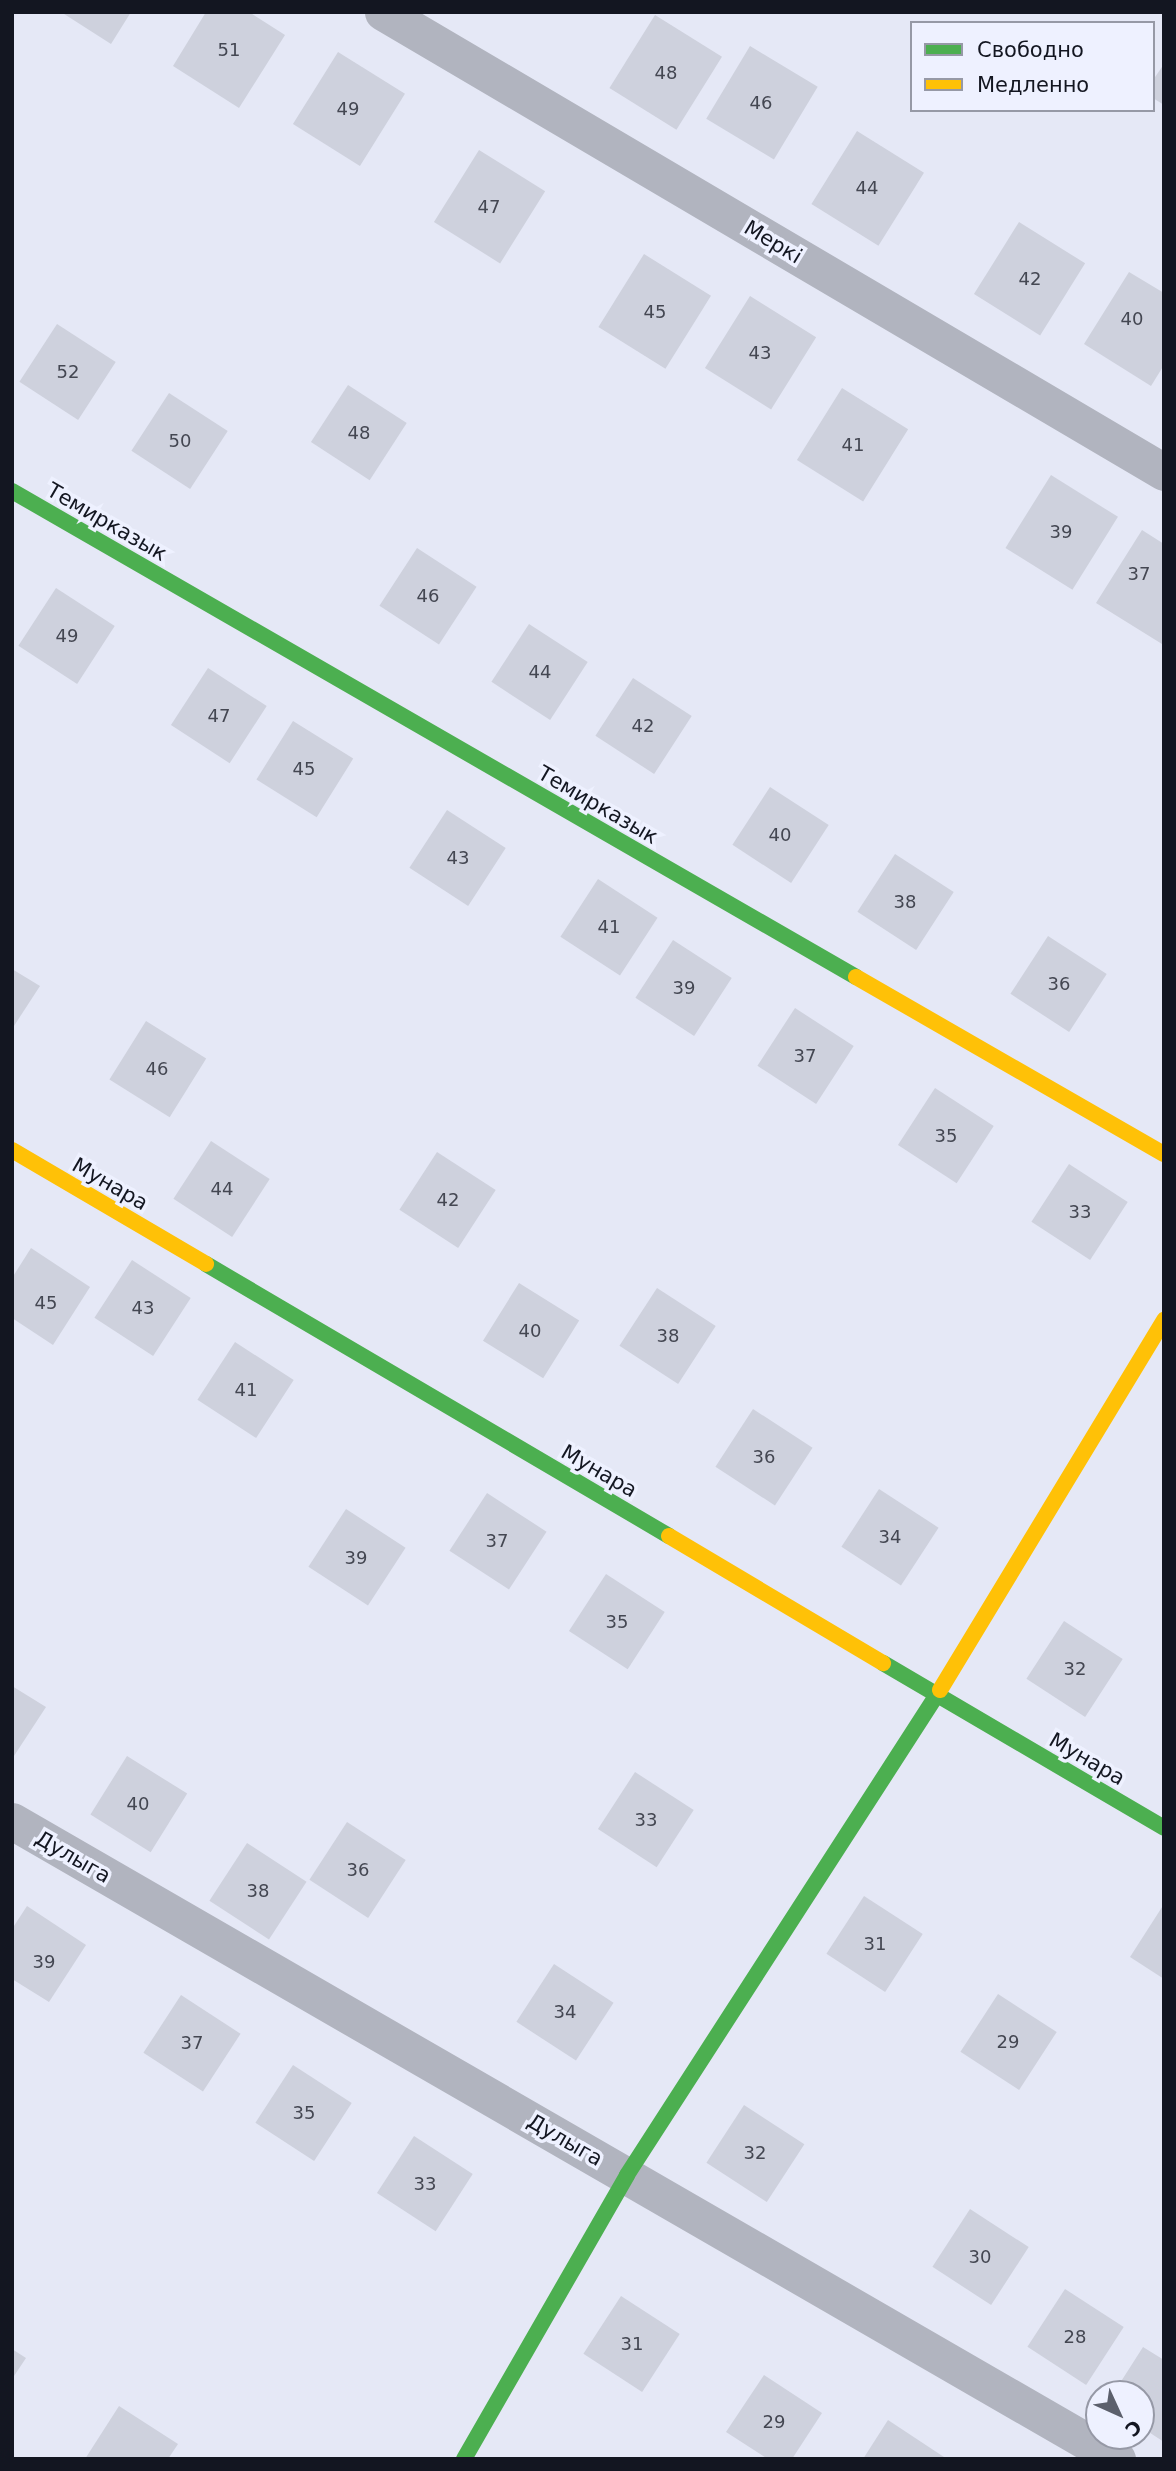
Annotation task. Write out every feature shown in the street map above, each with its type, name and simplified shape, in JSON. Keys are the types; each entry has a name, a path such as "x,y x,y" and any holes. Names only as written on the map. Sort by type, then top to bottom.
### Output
{"street":[{"name":"Меркі","path":"383,12 1164,472"},
{"name":"Темирказык","path":"12,491 1164,1154"},
{"name":"Мунара","path":"12,1150 1164,1828"},
{"path":"464,2459 627,2175 937,1695 1164,1320"},
{"name":"Дулыга","path":"12,1821 1117,2459"}],"building":[{"path":"61,12 131,12 111,44"},
{"path":"206,12 249,12 285,35 239,108 173,66"},
{"path":"655,15 722,57 676,130 609,88"},
{"path":"750,46 818,87 774,160 706,119"},
{"path":"338,52 405,94 360,166 293,124"},
{"path":"1164,64 1164,105 1155,99 1155,77"},
{"path":"857,131 924,173 878,246 811,204"},
{"path":"479,150 545,191 500,263 434,222"},
{"path":"1019,222 1085,263 1040,335 974,294"},
{"path":"644,254 711,296 665,369 598,327"},
{"path":"1129,272 1164,293 1164,365 1151,386 1084,344"},
{"path":"750,296 816,337 771,409 705,368"},
{"path":"57,324 116,362 78,420 19,382"},
{"path":"348,385 407,423 370,480 311,442"},
{"path":"842,388 908,429 863,501 797,460"},
{"path":"169,393 228,431 190,489 131,451"},
{"path":"1051,475 1118,517 1072,590 1005,548"},
{"path":"1142,530 1164,544 1162,644 1096,603"},
{"path":"417,548 477,587 439,645 379,606"},
{"path":"56,588 115,626 77,684 18,646"},
{"path":"529,624 588,662 550,720 491,682"},
{"path":"208,668 267,706 230,763 171,725"},
{"path":"633,678 692,716 654,774 595,736"},
{"path":"293,721 353,759 317,817 256,780"},
{"path":"770,787 829,825 791,883 732,845"},
{"path":"447,810 506,848 468,906 409,868"},
{"path":"895,854 954,892 916,950 857,912"},
{"path":"598,879 658,918 620,976 560,937"},
{"path":"1048,936 1107,974 1069,1032 1010,994"},
{"path":"673,940 732,978 694,1036 635,998"},
{"path":"12,969 40,986 12,1029"},
{"path":"795,1008 854,1046 816,1104 757,1066"},
{"path":"146,1021 206,1059 170,1117 109,1080"},
{"path":"935,1088 994,1126 957,1183 898,1145"},
{"path":"211,1141 270,1179 232,1237 173,1199"},
{"path":"437,1152 496,1190 458,1248 399,1210"},
{"path":"1069,1164 1128,1202 1090,1260 1031,1222"},
{"path":"31,1248 90,1287 53,1345 12,1318 12,1278"},
{"path":"132,1260 191,1298 153,1356 94,1318"},
{"path":"519,1283 579,1321 543,1378 483,1341"},
{"path":"657,1288 716,1326 678,1384 619,1346"},
{"path":"235,1342 294,1380 256,1438 197,1400"},
{"path":"753,1409 813,1448 775,1506 715,1467"},
{"path":"879,1489 939,1528 901,1586 841,1547"},
{"path":"487,1493 547,1532 509,1590 449,1551"},
{"path":"346,1509 406,1548 368,1606 308,1567"},
{"path":"606,1574 665,1612 628,1669 569,1631"},
{"path":"1064,1621 1123,1659 1085,1717 1026,1679"},
{"path":"12,1686 46,1707 12,1759"},
{"path":"127,1756 187,1794 151,1852 90,1815"},
{"path":"635,1772 694,1810 657,1867 598,1829"},
{"path":"347,1822 406,1860 368,1918 309,1880"},
{"path":"247,1843 307,1882 269,1940 209,1901"},
{"path":"864,1896 923,1934 885,1992 826,1954"},
{"path":"1164,1904 1164,1979 1130,1957"},
{"path":"27,1906 86,1945 49,2002 12,1979 12,1929"},
{"path":"554,1964 614,2003 576,2061 516,2022"},
{"path":"998,1994 1057,2032 1019,2090 960,2052"},
{"path":"181,1995 241,2034 203,2092 143,2053"},
{"path":"293,2065 352,2103 314,2161 255,2123"},
{"path":"744,2105 804,2144 767,2202 706,2163"},
{"path":"414,2136 473,2174 436,2231 377,2193"},
{"path":"970,2209 1029,2247 991,2305 932,2267"},
{"path":"1065,2289 1124,2327 1089,2380 1085,2380 1085,2384 1027,2347"},
{"path":"621,2296 680,2334 642,2392 583,2354"},
{"path":"1143,2347 1164,2360 1164,2442 1155,2436 1155,2380 1122,2380"},
{"path":"12,2349 26,2358 12,2379"},
{"path":"764,2375 822,2413 792,2459 768,2459 726,2432"},
{"path":"119,2406 178,2444 168,2459 85,2459"},
{"path":"888,2420 947,2459 863,2459"}],"traffic: fast":[{"path":"12,491 856,977"},
{"path":"206,1264 669,1536"},
{"path":"883,1663 1164,1828"},
{"path":"464,2459 627,2175 940,1690"}],"traffic: slow":[{"path":"856,977 1164,1154"},
{"path":"12,1150 206,1264"},
{"path":"940,1690 1164,1320"},
{"path":"669,1536 883,1663"}]}
